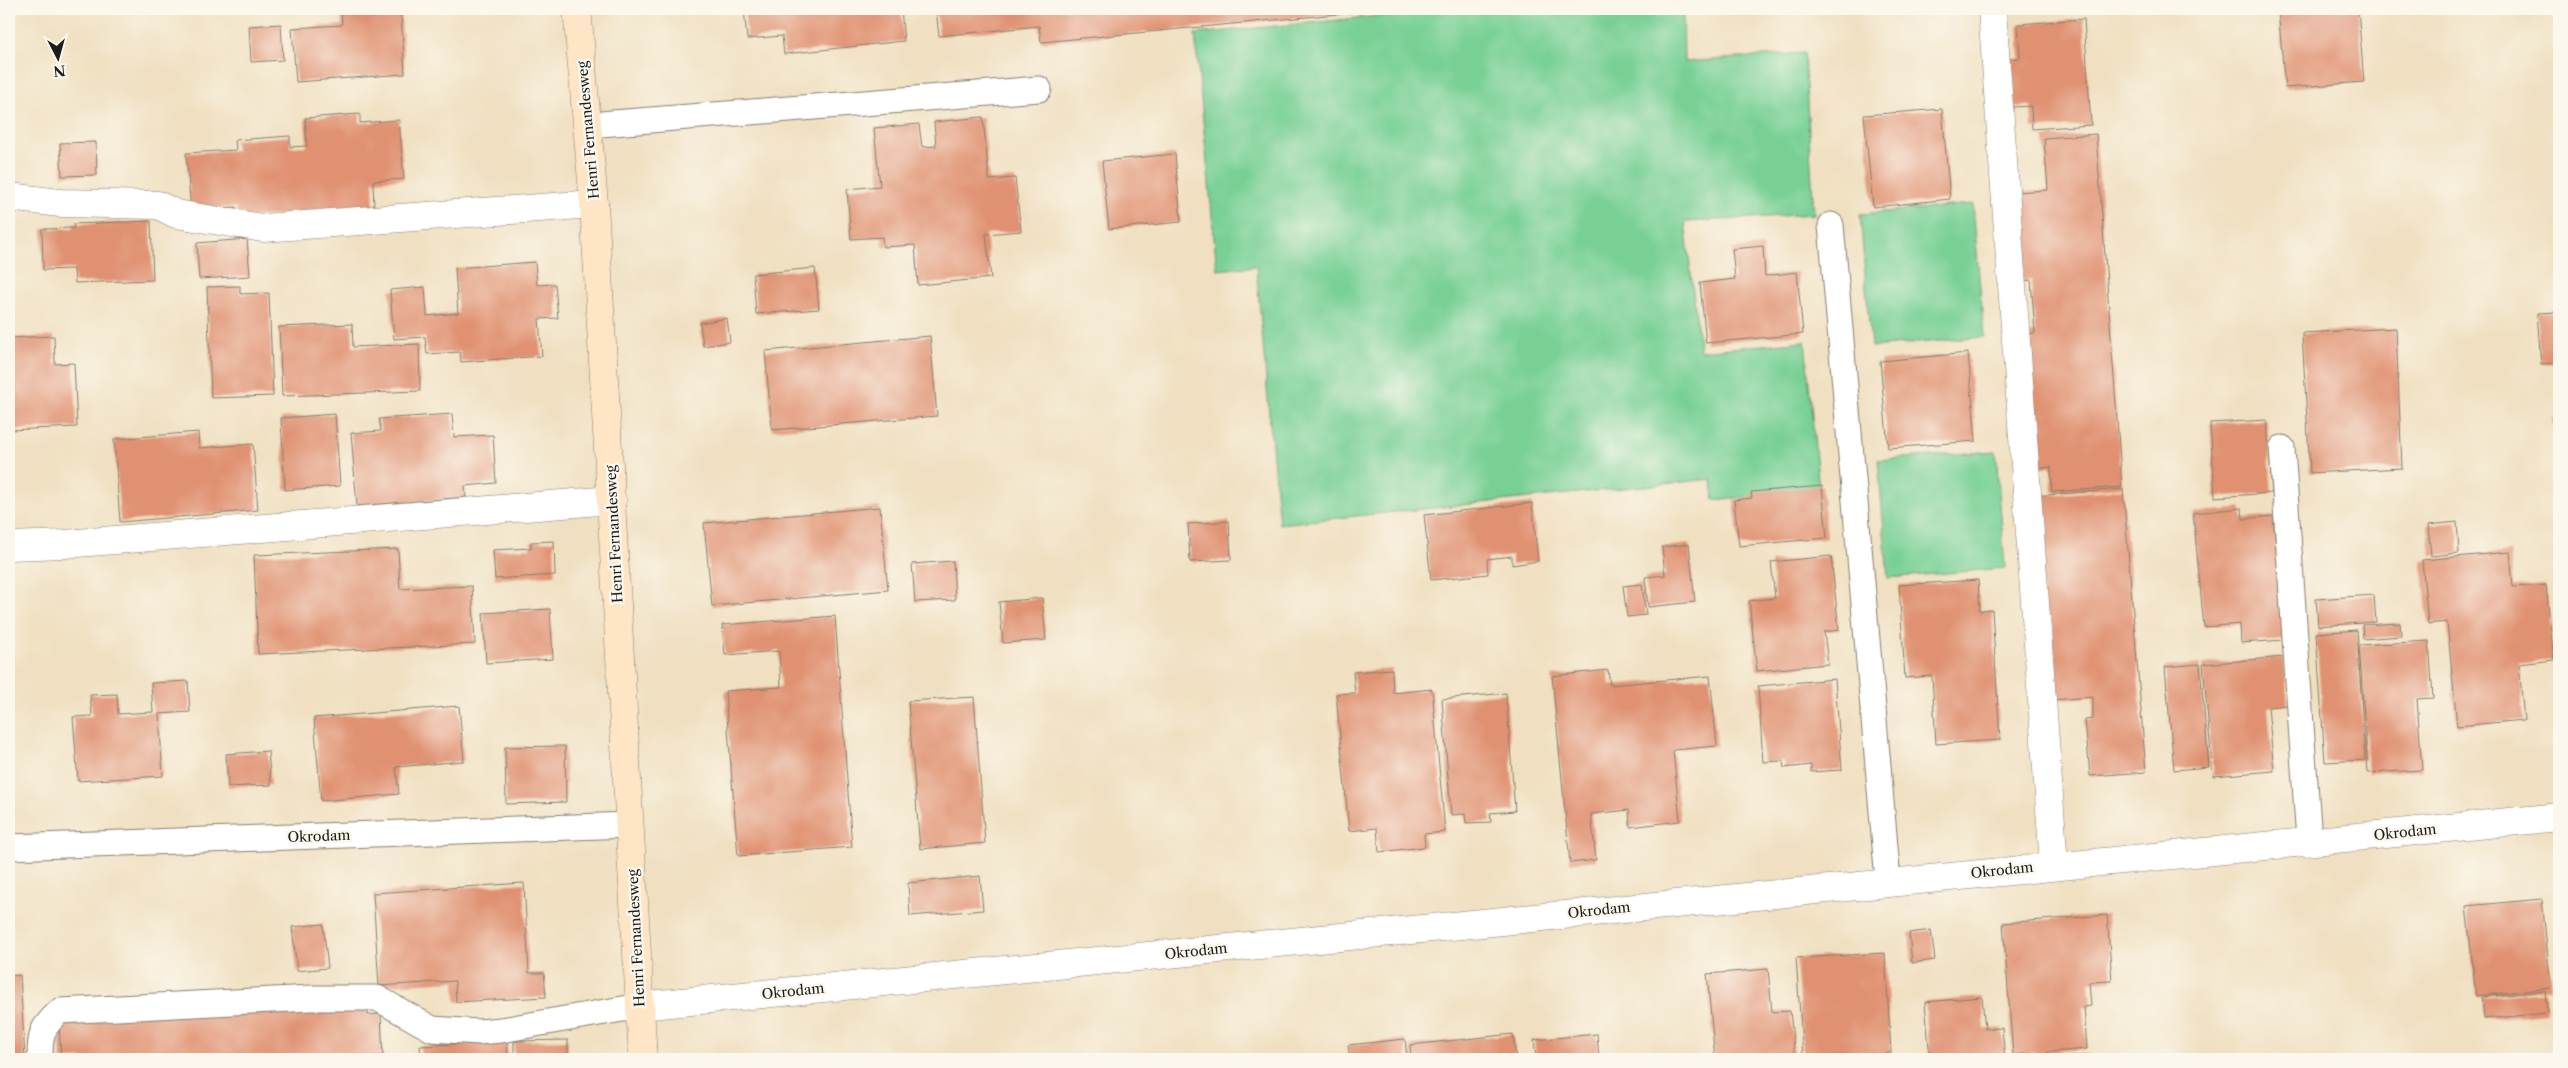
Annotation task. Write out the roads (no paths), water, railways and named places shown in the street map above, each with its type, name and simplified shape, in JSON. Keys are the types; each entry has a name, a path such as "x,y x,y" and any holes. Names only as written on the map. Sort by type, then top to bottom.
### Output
{"street":[{"name":"Henri Fernandesweg","path":"577,9 594,204 643,1059"},
{"path":"1992,9 2054,865"},
{"path":"9,197 60,203 158,205 176,214 263,228 594,204"},
{"path":"9,546 65,544 612,500"},
{"name":"Okrodam","path":"640,1006 2054,865 2559,817"}],"lane":[{"path":"588,125 1039,89"},
{"path":"1831,225 1888,882"},
{"path":"2282,448 2309,841"},
{"name":"Okrodam","path":"9,847 630,824"},
{"path":"40,1059 40,1037 46,1023 60,1011 302,999 377,998 432,1029 479,1032 510,1029 640,1006"}]}
